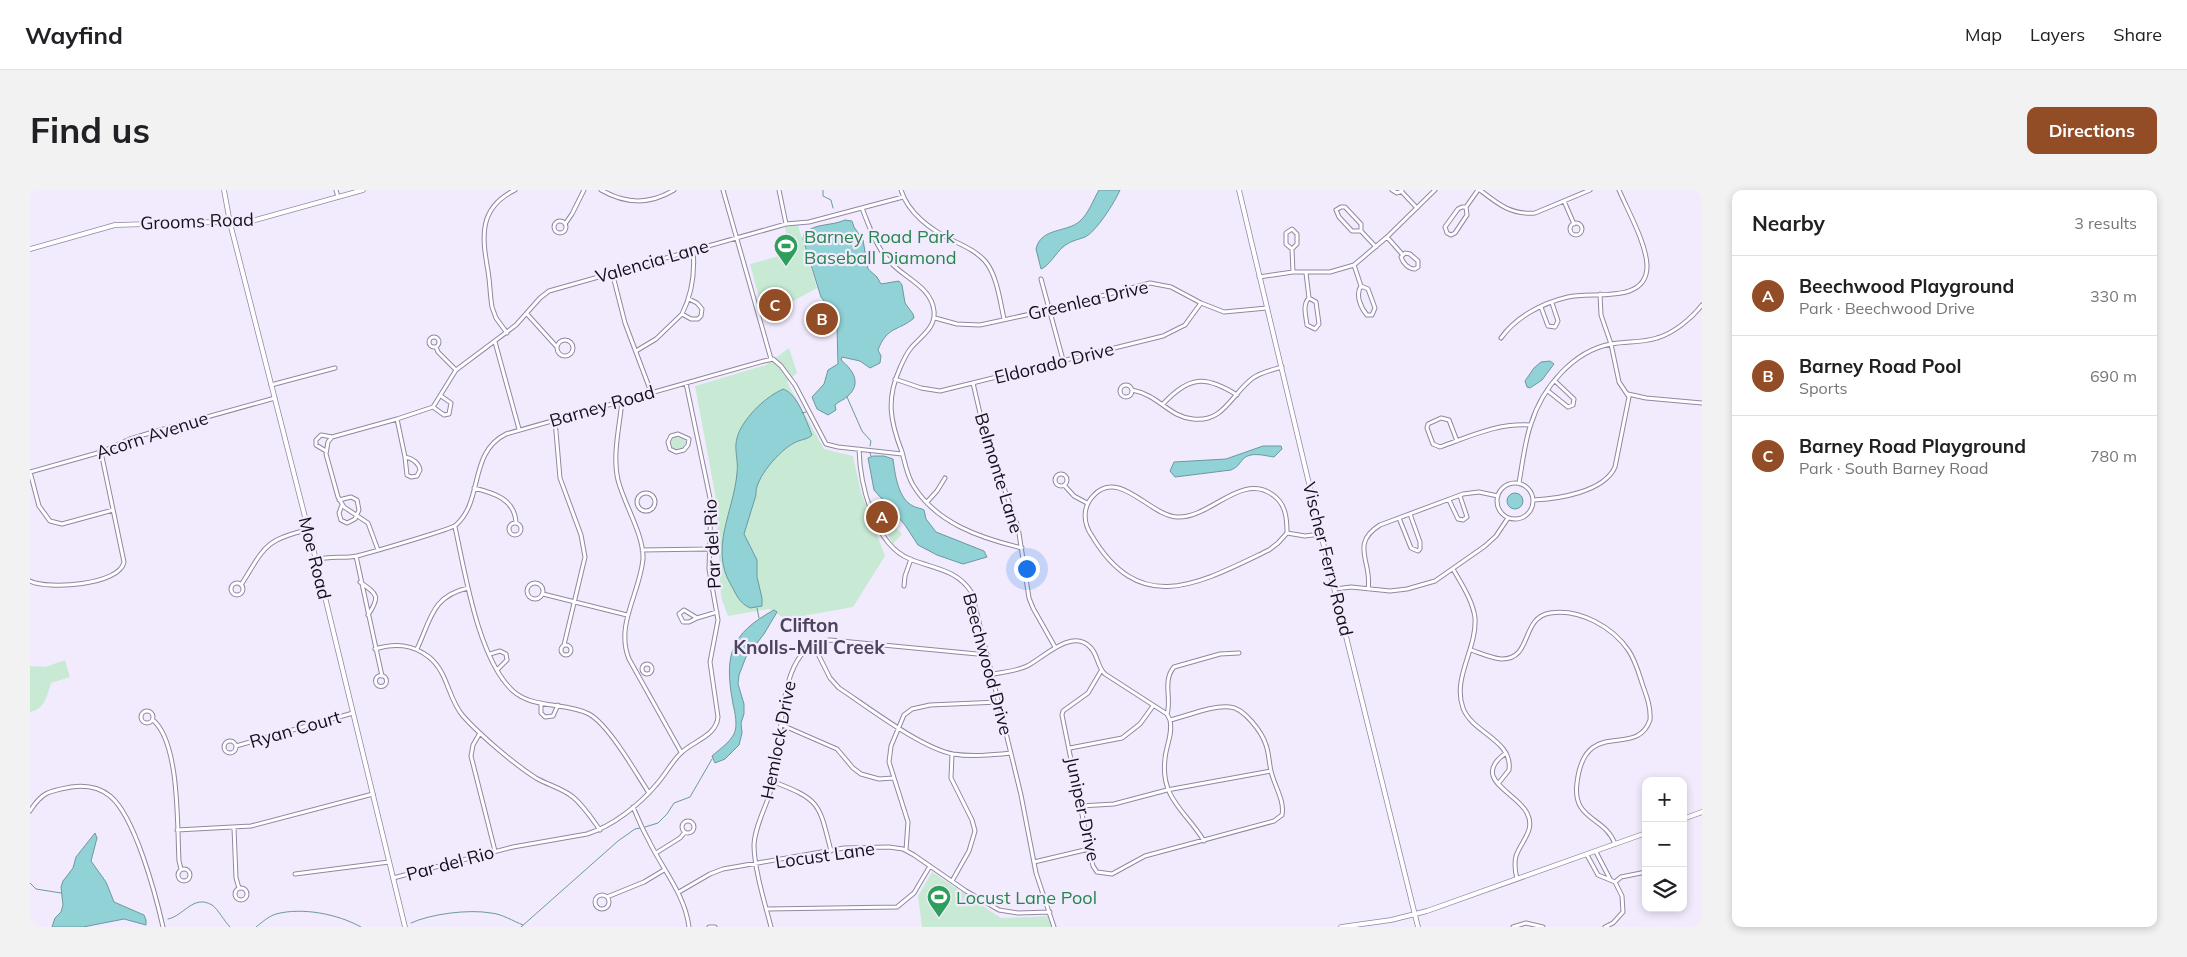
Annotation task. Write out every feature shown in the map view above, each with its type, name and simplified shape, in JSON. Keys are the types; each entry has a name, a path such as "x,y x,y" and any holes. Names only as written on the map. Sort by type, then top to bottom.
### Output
{"street":[{"name":"Moe Road","path":"224,190 230,223 316,560 405,927"},
{"path":"336,190 338,197"},
{"name":"Grooms Road","path":"30,249 115,225 161,222 230,223 266,218 363,190"},
{"path":"507,333 496,318 492,307 483,233 492,209 498,201 515,190"},
{"path":"565,224 584,190"},
{"path":"601,190 620,199 635,202 655,199 674,190"},
{"path":"723,190 771,359 781,366 795,385 826,444 859,450 902,454"},
{"path":"779,190 786,224"},
{"path":"901,190 903,197 922,220 949,238 974,251 985,261 993,276 1004,319"},
{"name":"Vischer Ferry Road","path":"1239,190 1321,534 1418,927"},
{"path":"1392,190 1397,193 1402,191 1417,208"},
{"path":"1259,277 1292,272 1330,272 1354,265 1387,237 1435,190"},
{"path":"1466,207 1467,215 1455,233 1451,235 1447,233 1445,227 1458,209 1466,207 1479,190 1504,208 1519,213 1535,213 1590,190"},
{"path":"1500,338 1516,321 1540,307 1566,297 1627,293 1636,288 1643,280 1646,272 1645,254 1620,190"},
{"name":"Valencia Lane","path":"433,407 456,370 507,333 549,291 786,224 809,222 903,197"},
{"path":"1564,201 1574,224"},
{"path":"1360,231 1361,224 1343,206 1338,208 1336,214 1352,231 1360,231 1376,247"},
{"path":"862,208 884,256 901,273 926,292 932,303 935,318 927,332 907,353 895,380 890,408 912,484 927,502 950,522 993,541 1022,548"},
{"path":"1292,249 1286,244 1286,233 1292,229 1297,234 1297,244 1292,249 1292,272"},
{"path":"1387,237 1402,254 1403,262 1410,268 1415,269 1418,267 1418,261 1410,254 1402,254"},
{"path":"636,351 656,339 682,314 694,274 693,250"},
{"path":"1354,265 1361,286 1358,294 1362,308 1368,315 1372,315 1375,308 1372,298 1368,289 1361,286"},
{"path":"612,272 625,323 651,392"},
{"path":"1306,272 1310,298 1316,302 1319,324 1315,329 1307,325 1305,301 1310,298"},
{"path":"1041,279 1063,360"},
{"name":"Greenlea Drive","path":"935,318 967,325 980,325 1049,310 1150,283 1171,288 1224,312 1267,308"},
{"path":"1533,500 1551,499 1577,493 1604,480 1615,467 1620,434 1629,400 1628,394 1619,382 1611,344 1601,315 1600,294"},
{"path":"682,314 695,320 701,316 700,306 688,299"},
{"name":"Eldorado Drive","path":"895,380 935,391 1145,341 1172,332 1190,320 1201,303"},
{"path":"1540,307 1548,326 1555,327 1558,321 1552,303"},
{"path":"1519,484 1530,425 1538,405 1569,365 1589,352 1611,344 1655,339 1670,332 1702,305"},
{"path":"527,314 556,346 563,357 568,356 573,351 572,344 567,341 562,341 556,346"},
{"path":"495,342 519,429"},
{"path":"436,347 438,352 456,370"},
{"name":"Barney Road","path":"455,527 467,510 487,449 497,438 519,429 771,359"},
{"path":"1132,390 1145,393 1175,414 1200,420 1217,415 1225,409 1255,376 1282,367"},
{"path":"271,385 335,368"},
{"path":"1163,404 1184,385 1202,380 1220,384 1236,395"},
{"path":"1548,390 1568,407 1573,405 1574,399 1555,381"},
{"name":"Par del Rio","path":"393,878 495,851 600,830 633,807 649,793 681,752 711,732 717,722 710,662 718,623 708,549 711,502 686,383"},
{"name":"Belmonte Lane","path":"973,383 985,435 1016,518 1029,598 1055,647"},
{"path":"1628,394 1646,398 1702,403"},
{"path":"326,451 316,445 316,440 321,436 332,437 397,420 433,407 444,415 449,414 451,403 441,396"},
{"name":"Acorn Avenue","path":"30,472 101,452 130,439 274,398"},
{"path":"622,400 616,463 618,480 642,550 641,569 627,615 625,646 629,659 681,752"},
{"path":"1457,441 1449,420 1441,418 1428,424 1427,428 1433,444 1440,447 1497,427 1511,424 1530,425"},
{"path":"397,420 407,475 411,477 417,476 420,470 419,466 405,456"},
{"path":"554,420 560,478 585,550 584,564 564,645"},
{"path":"689,439 688,445 684,450 676,452 670,449 668,440 672,435 678,434 689,439 697,437"},
{"path":"332,437 328,442 326,451 339,500 342,505 368,523 378,550"},
{"name":"Beechwood Drive","path":"859,450 864,488 874,515 889,543 902,555 910,559 952,573 965,584 975,602 1011,753 1034,862 1054,927"},
{"path":"30,581 40,585 67,585 110,576 120,570 124,562 101,452"},
{"path":"30,472 39,506 50,521 62,524 113,510"},
{"path":"927,502 938,491 945,478"},
{"path":"1519,484 1528,488 1533,500 1526,516 1508,518 1499,509 1498,496 1506,486 1519,484"},
{"path":"1064,485 1074,496 1087,503"},
{"path":"1118,487 1128,491 1160,513 1184,517 1246,490 1260,489 1273,495 1280,502 1286,514 1287,533 1268,550 1202,580 1171,587 1157,587 1126,576 1114,566 1104,555 1088,530 1085,511 1087,503 1097,492 1118,487"},
{"path":"474,488 503,498 515,511 516,523 520,525 522,530 520,534 514,536 510,533 509,528 511,524 516,523"},
{"path":"1368,589 1370,577 1364,558 1364,542 1372,529 1460,496 1479,492 1498,496"},
{"path":"648,493 653,496 655,504 651,509 640,509 636,504 642,494 648,493"},
{"path":"1449,500 1458,519 1463,520 1467,516 1460,496"},
{"path":"339,500 351,497 356,499 359,506 358,516 352,521 343,522 339,513 342,505"},
{"path":"626,505 636,504"},
{"path":"1399,518 1411,548 1418,551 1421,546 1410,514"},
{"path":"1335,590 1351,587 1390,591 1420,586 1435,581 1496,536 1508,518"},
{"path":"316,560 328,556 356,556 455,527 468,588 481,634 498,669 515,693 541,703 583,712 595,718 614,741 649,793"},
{"path":"241,585 270,543 278,537 307,530"},
{"path":"1287,533 1305,536 1321,534"},
{"path":"642,550 708,549"},
{"path":"356,556 360,582 382,676"},
{"path":"904,586 910,559"},
{"path":"1453,568 1474,616 1471,650 1460,688 1462,707 1472,722 1500,745 1506,753 1509,770 1498,784"},
{"path":"360,582 376,595 376,600 368,616"},
{"path":"532,584 537,584 542,588 543,594 540,598 533,599 528,595 527,590 532,584"},
{"path":"417,649 438,603 453,592 468,588"},
{"path":"543,594 627,615"},
{"path":"697,618 686,610 679,614 681,620 686,622 717,612"},
{"path":"1471,650 1498,658 1511,656 1525,644 1532,624 1536,619 1550,613 1583,616 1610,630 1624,644 1638,667 1648,700 1650,720 1648,726 1635,738 1611,740 1592,746 1582,762 1576,793 1584,814 1606,829 1615,844"},
{"path":"988,655 830,640 818,641 812,644 830,678 839,688 925,744 952,754 981,756 1011,753"},
{"path":"993,674 1028,665 1055,647 1074,641 1087,644 1093,650 1102,671 1167,714"},
{"path":"375,649 394,644 417,649 436,664 458,709 480,733 534,777 571,795 600,830"},
{"name":"Hemlock Drive","path":"771,927 757,864 755,836 774,782 791,673 802,652 812,644"},
{"path":"490,654 500,651 506,654 507,660 498,669"},
{"path":"1204,841 1198,830 1175,804 1167,790 1165,759 1171,734 1170,720 1167,714 1168,680 1170,672 1174,668 1220,654 1239,654"},
{"path":"637,674 642,671"},
{"name":"Juniper Drive","path":"1102,671 1088,693 1063,711 1088,849 1093,866 1097,872 1112,874 1145,856 1274,821 1282,815 1281,802 1274,787 1271,771"},
{"path":"906,850 908,822 893,778 889,755 898,726 908,712 919,707 999,702"},
{"path":"541,703 541,713 545,718 553,716 558,706"},
{"path":"1070,748 1122,738 1140,724 1153,706"},
{"path":"1080,806 1114,804 1167,790 1271,771 1266,743 1260,733 1240,711 1232,707 1216,708 1170,720"},
{"path":"152,720 149,724 143,723 140,715 148,711 152,715 152,720 162,729 168,747 175,788 181,869"},
{"name":"Ryan Court","path":"236,746 353,713"},
{"path":"782,725 837,749 853,768 861,774 879,779 893,778"},
{"path":"480,733 473,745 471,756 495,851"},
{"name":"Ryan Court","path":"229,741 236,746 235,752 229,754 224,747 229,741"},
{"path":"1506,753 1498,760 1493,770 1494,779 1521,804 1530,820 1528,834 1516,860 1517,879"},
{"path":"952,754 951,778 972,820 974,831 969,851 952,881"},
{"path":"774,782 801,792 816,805 831,851"},
{"path":"30,812 40,796 56,790 87,786 111,796 122,810 143,857 163,927"},
{"path":"178,830 234,828 264,823 373,794"},
{"path":"633,807 664,870 679,892 687,912 690,927"},
{"path":"1687,818 1702,812"},
{"path":"234,828 236,878 239,888"},
{"path":"656,853 680,838 685,832"},
{"path":"1341,927 1415,915 1642,834"},
{"name":"Locust Lane","path":"679,892 717,871 859,846 889,847 906,850 1005,913 1050,912"},
{"path":"1034,862 1088,849"},
{"path":"1596,852 1610,879"},
{"path":"1586,855 1598,875 1615,882 1622,896 1623,912 1613,923 1605,927"},
{"path":"295,874 389,862"},
{"path":"767,909 897,907 914,893 930,866"},
{"path":"607,897 644,882 664,870"},
{"path":"1615,882 1621,877 1642,873"},
{"path":"239,888 244,888 247,892 246,897 242,900 235,895 236,890 239,888"},
{"path":"603,894 607,897 609,902 606,908 596,907 594,900 598,896 603,894"},
{"path":"1513,927 1526,923 1543,927"},
{"path":"709,927 715,927"}],"shaded area":[{"path":"1099,190 1120,190 1110,209 1089,234 1066,245 1041,269 1036,249 1039,242 1043,237 1075,225 1080,221"},
{"path":"845,220 852,221 863,240 868,269 877,277 881,284 899,281 902,285 905,303 914,318 885,337 878,350 881,356 880,363 870,368 860,361 842,357 841,360 852,372 855,382 848,396 835,405 836,410 828,415 817,409 812,397 824,384 828,370 838,364 837,326 833,312 821,297 803,239 804,233 809,230"},
{"path":"798,225 817,288 764,317 750,264 790,253 785,227"},
{"path":"822,306 828,330 821,332 815,308"},
{"path":"789,348 797,373 787,382 824,449 853,456 861,492 885,556 853,607 786,619 769,609 728,616 721,597 716,499 695,386 766,365"},
{"path":"1550,361 1554,364 1542,380 1530,388 1527,387 1525,381 1541,362"},
{"path":"783,389 793,396 797,402 812,435 794,443 775,458 763,473 756,488 756,495 744,534 757,560 757,577 762,606 750,608 740,601 736,595 725,571 722,557 722,543 737,473 736,441 741,428 754,411 771,396"},
{"path":"676,436 687,441 681,450 674,450 670,445 673,437"},
{"path":"1263,446 1281,446 1282,449 1274,457 1250,455 1231,470 1175,477 1170,471 1174,462 1226,459"},
{"path":"884,456 893,459 898,486 904,498 913,506 924,510 926,519 936,532 984,551 987,557 963,564 937,555 918,545 905,525 874,490 868,458"},
{"path":"1512,493 1518,493 1523,498 1521,507 1512,509 1507,504 1507,498"},
{"path":"869,499 902,534 893,544"},
{"path":"774,610 777,612 764,634 746,657 739,675 738,684 744,704 744,714 741,723 742,733 739,745 725,759 715,763 712,756 730,740 736,727 729,672 730,659 734,648 739,637 748,628"},
{"path":"65,660 70,677 51,683 47,697 42,705 30,712 30,666 45,667"},
{"path":"95,833 97,838 91,861 106,882 114,902 144,915 146,925 124,919 83,927 52,927 63,905 61,887 63,881 73,868 76,857"},
{"path":"932,872 1001,918 1049,916 1052,927 922,927 918,896"}],"waterway":[{"path":"823,190 823,196 831,200 833,208"},
{"path":"847,397 862,431 871,441 870,446"},
{"path":"802,413 806,412"},
{"path":"757,608 759,618"},
{"path":"645,827 658,823 674,803 690,797 712,759"},
{"path":"521,927 618,841 635,829 640,828"},
{"path":"30,883 36,889 61,893"},
{"path":"168,919 194,904 205,902 212,905 230,927"},
{"path":"256,927 273,915 297,911 331,915 361,927"},
{"path":"411,923 439,915 482,912 503,916 523,925"}],"place":[{"name":"Barney Road Park Baseball Diamond","path":"786,267"},
{"name":"Barney Road Playground","path":"775,305"},
{"name":"Barney Road Pool","path":"822,319"},
{"name":"Beechwood Playground","path":"882,517"},
{"name":"Locust Lane Pool","path":"939,918"}],"district":[{"name":"Clifton Knolls-Mill Creek","path":"809,636"}]}
